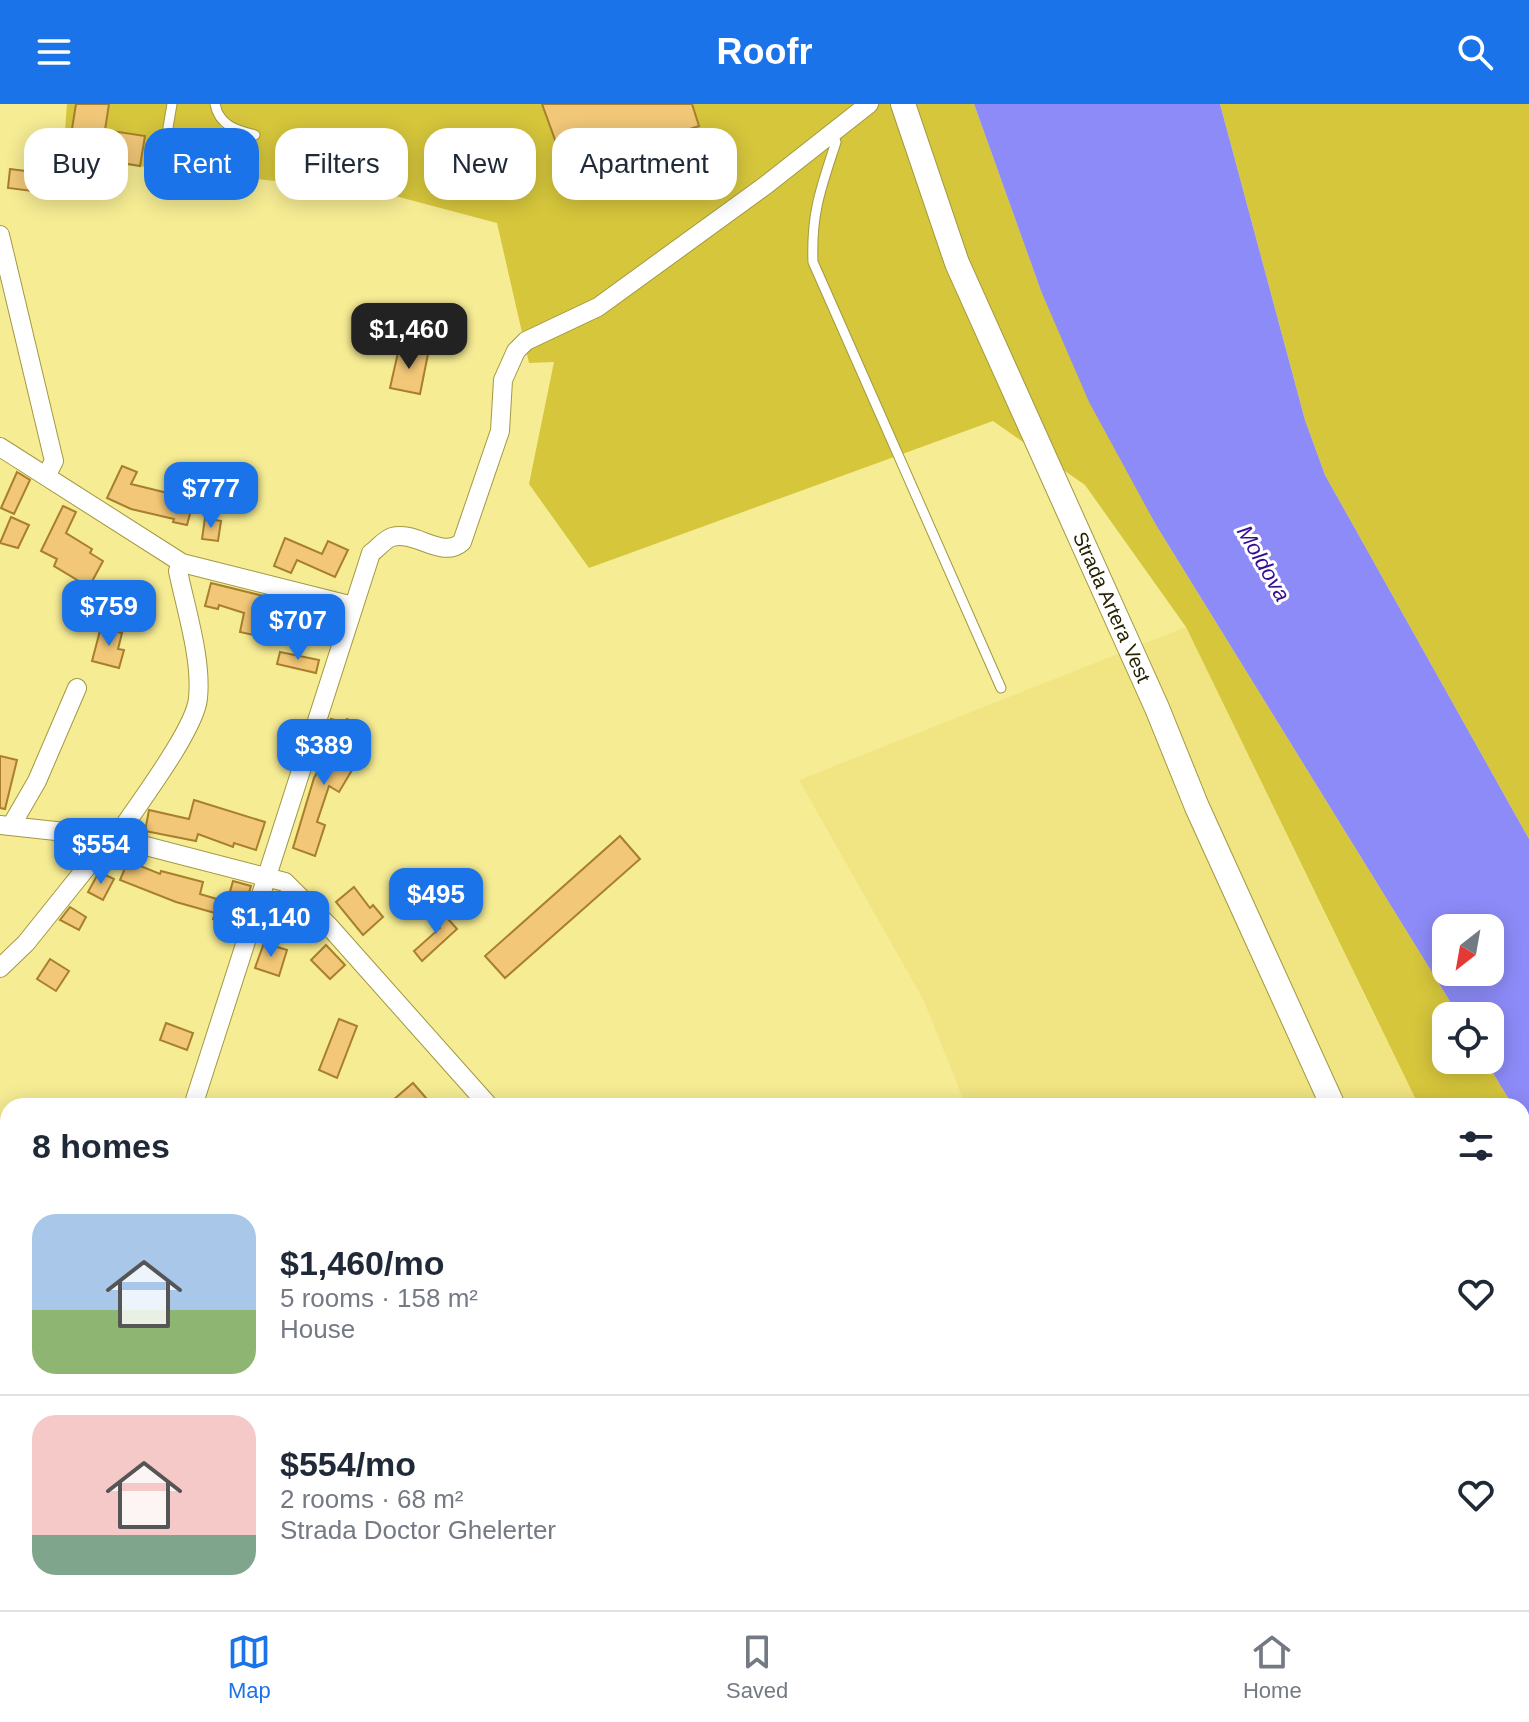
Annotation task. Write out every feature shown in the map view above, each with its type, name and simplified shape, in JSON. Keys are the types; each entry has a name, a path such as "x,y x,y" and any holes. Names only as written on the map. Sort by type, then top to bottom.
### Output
{"main road":[{"name":"Strada Artera Vest","path":"903,104 957,263 1329,1098"}],"street":[{"path":"196,1098 371,553 392,537 410,538 448,549 462,542 500,431 503,380 516,351 526,341 598,307 833,134 869,104"},
{"path":"0,235 54,461 46,476"},
{"path":"0,447 182,563 353,606"},
{"path":"0,968 26,943 111,837 124,826 182,736 198,701 197,665 178,571 182,563"},
{"path":"77,688 37,781 6,825 111,837 285,882 328,925 482,1098"}],"lane":[{"path":"168,128 172,104"},
{"path":"215,104 218,116 232,128"},
{"path":"833,134 836,142 815,206 813,262 1001,688"}],"shaded area":[{"path":"67,104 974,104 1041,291 1156,525 1432,972 1432,986 1440,986 1450,1002 1432,1002 1432,1074 1494,1074 1508,1098 1415,1098 1186,627 1085,485 993,421 589,568 529,484 554,362 529,363 497,223 408,199 408,128 275,128 275,181 259,179 259,128 144,128 144,167 128,165 128,128 65,128"},
{"path":"1220,104 1529,104 1529,839 1325,475 1305,420"},
{"path":"1186,627 1415,1098 963,1098 924,1001 799,780"}],"water":[{"name":"Moldova","path":"974,104 1220,104 1305,420 1325,475 1529,839 1529,1098 1508,1098 1494,1074 1504,1074 1504,1002 1450,1002 1440,986 1504,986 1504,914 1432,914 1432,972 1156,525 1089,402 1041,291"}],"building":[{"path":"76,104 109,104 105,128 72,128"},
{"path":"542,104 692,104 699,126 552,128 552,131"},
{"path":"128,133 144,136 140,166 128,164"},
{"path":"10,169 24,171 24,190 8,188"},
{"path":"399,348 428,354 420,394 390,388"},
{"path":"122,466 137,472 131,484 180,496 181,492 195,495 187,525 131,509 107,498"},
{"path":"17,472 30,480 14,514 1,508"},
{"path":"63,506 76,512 66,533 92,549 90,553 103,561 89,587 54,566 57,559 41,551"},
{"path":"11,517 29,525 18,548 0,543"},
{"path":"205,518 221,521 218,541 202,539"},
{"path":"285,538 322,554 328,541 348,550 335,577 297,560 291,573 274,566"},
{"path":"211,583 284,601 282,620 272,619 268,638 240,632 244,613 219,605 218,609 205,606"},
{"path":"101,627 122,633 118,649 124,650 119,668 92,661"},
{"path":"280,652 319,660 316,673 277,664"},
{"path":"331,719 345,723 347,719 352,721 341,757 355,765 339,792 329,786 317,822 325,825 315,856 293,848 314,778 333,744 325,742"},
{"path":"0,756 17,760 5,809 0,808"},
{"path":"194,800 265,822 256,850 234,843 233,847 198,834 196,841 145,831 149,810 189,819"},
{"path":"620,836 640,859 505,978 485,956"},
{"path":"128,861 160,874 161,871 203,882 200,894 227,902 233,881 251,886 238,926 213,919 215,913 176,902 120,880"},
{"path":"99,872 114,879 103,900 88,892"},
{"path":"354,887 370,908 373,905 383,917 363,935 336,902"},
{"path":"70,907 86,917 79,930 60,920"},
{"path":"441,911 457,929 422,961 414,951 440,928 432,919"},
{"path":"264,943 287,950 279,976 255,968"},
{"path":"326,945 345,965 330,979 311,960"},
{"path":"50,959 69,971 56,991 37,979"},
{"path":"339,1019 357,1026 337,1078 319,1070"},
{"path":"166,1023 193,1033 187,1050 160,1040"},
{"path":"413,1083 426,1098 395,1098"}]}
